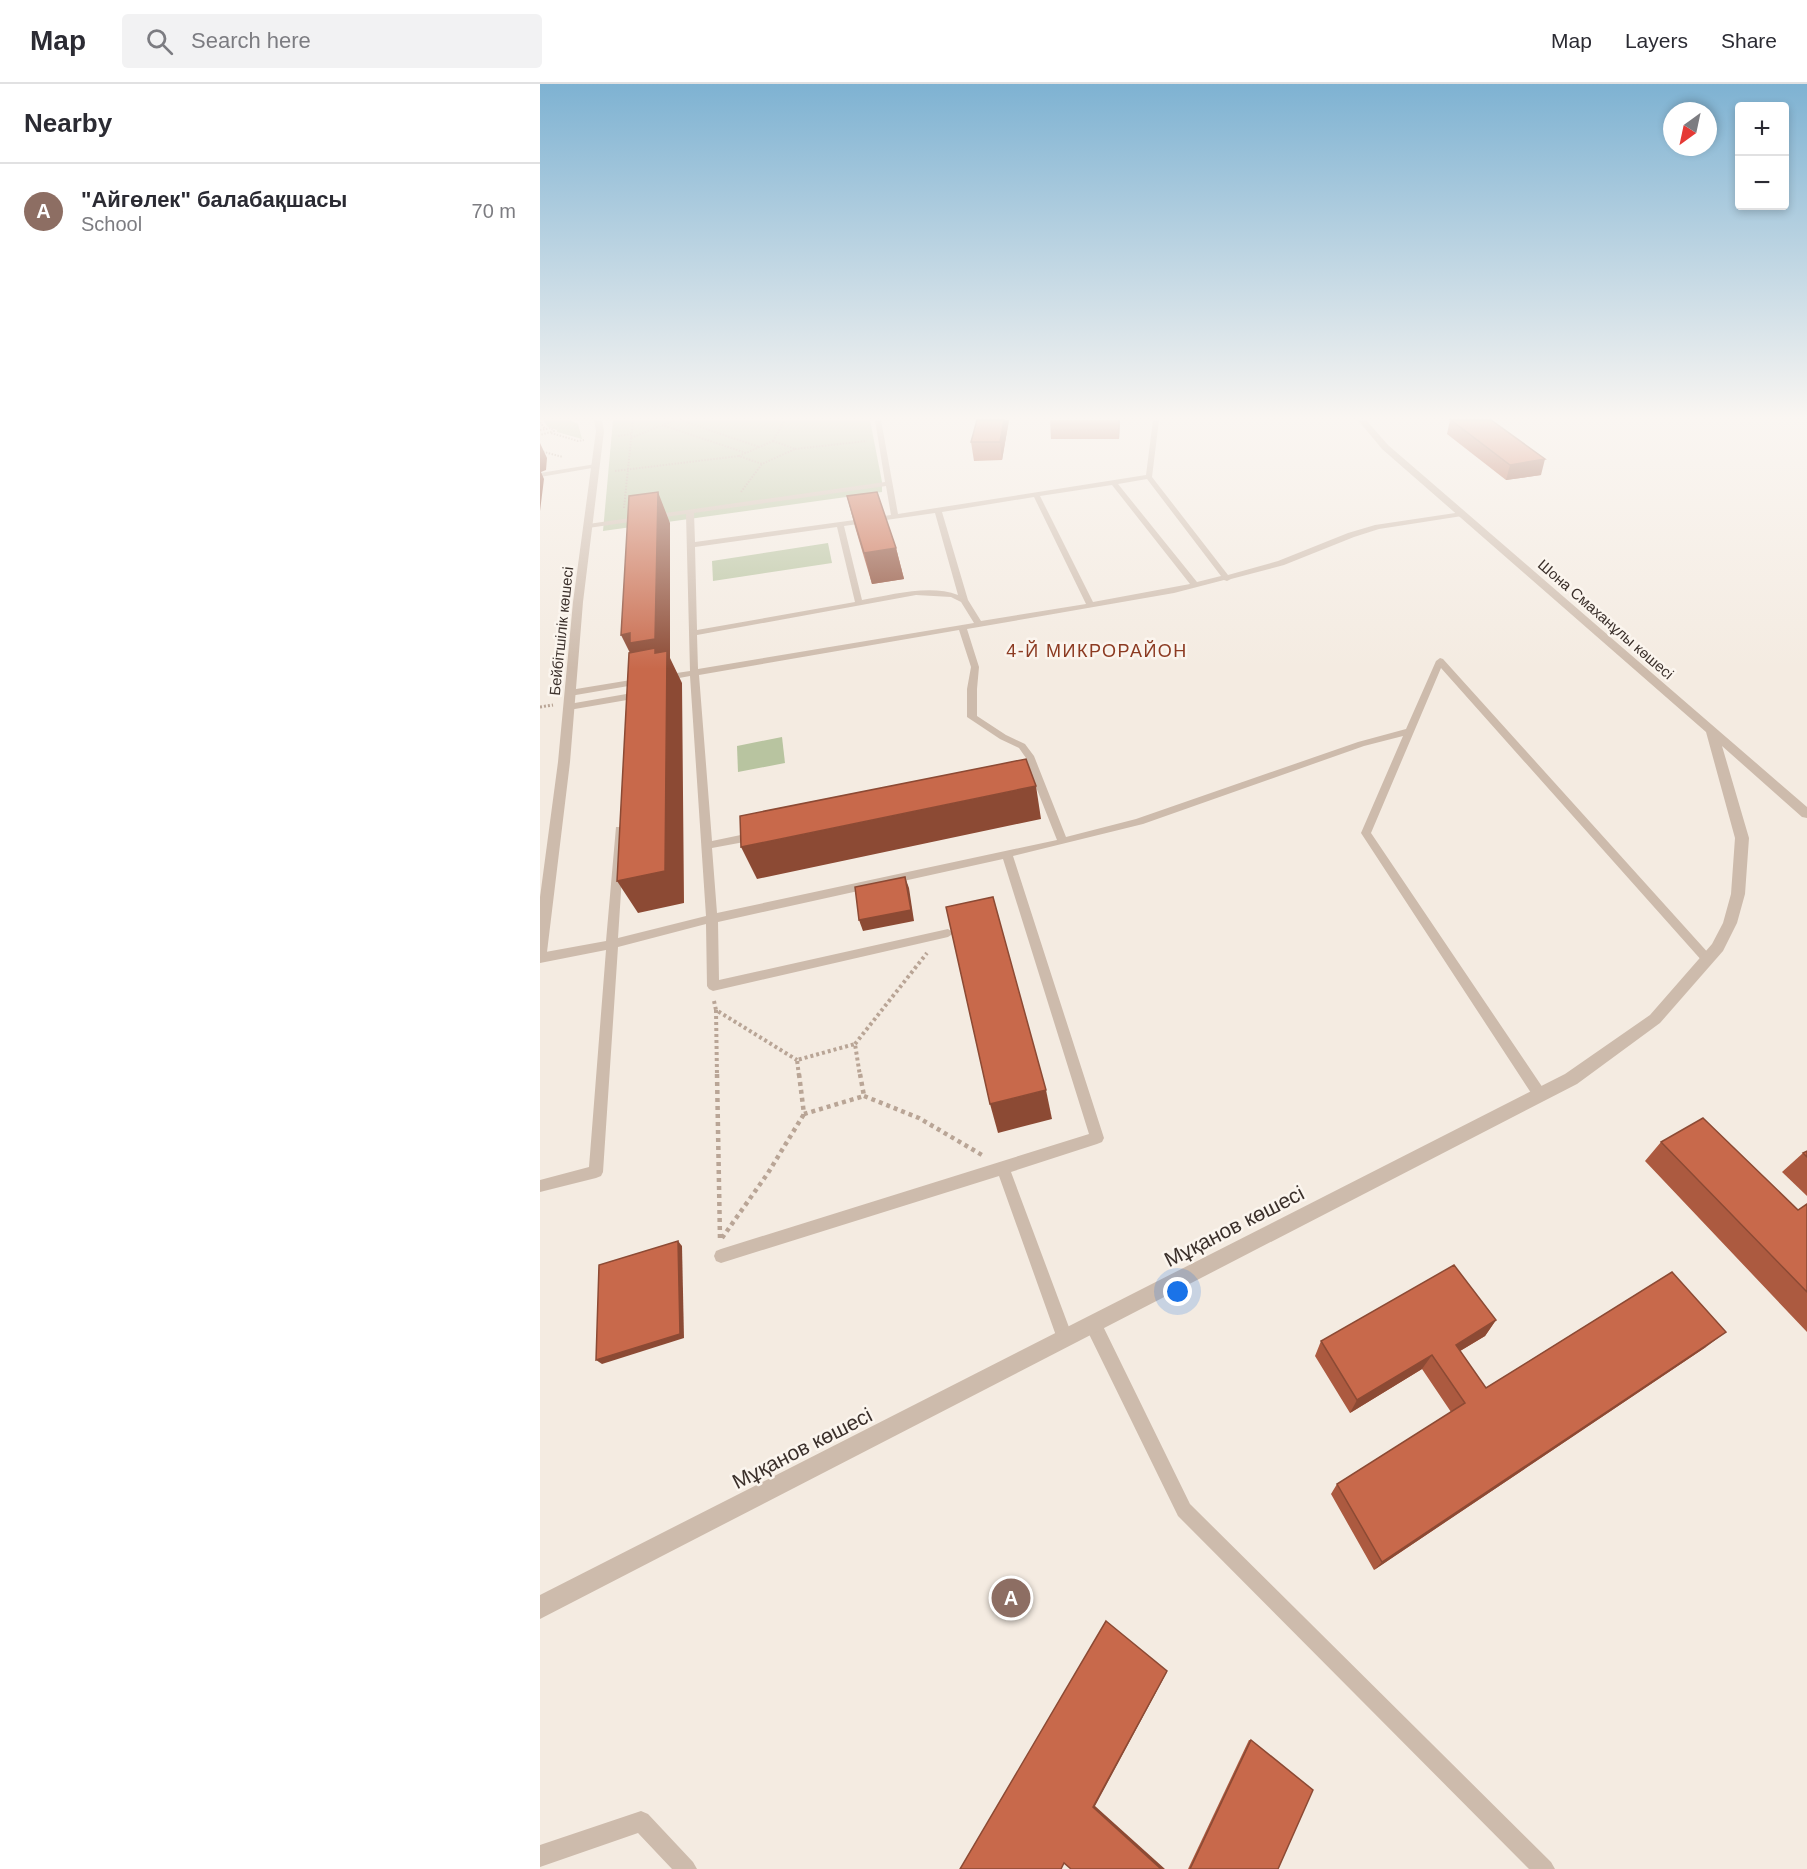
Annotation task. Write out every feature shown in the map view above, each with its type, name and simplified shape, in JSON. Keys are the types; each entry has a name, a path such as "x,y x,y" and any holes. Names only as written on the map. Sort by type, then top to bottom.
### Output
{"street":[{"name":"Бейбітшілік көшесі","path":"540,952 545,876 569,707 578,602 591,503"},
{"name":"Шона Смаханұлы көшесі","path":"1450,503 1807,813"},
{"name":"Мұқанов көшесі","path":"540,1607 1571,1079 1655,1019 1718,947 1730,923 1738,894 1742,838 1711,730"}],"lane":[{"path":"588,526 743,503"},
{"path":"893,503 895,517"},
{"path":"691,545 982,503"},
{"path":"1040,503 1090,604"},
{"path":"1130,503 1196,586"},
{"path":"1169,503 1227,579"},
{"path":"938,510 964,600 979,624"},
{"path":"690,511 694,673 712,920 713,986 948,933"},
{"path":"570,693 1196,586 1281,563 1378,527 1462,514"},
{"path":"840,525 859,603"},
{"path":"693,633 916,593 952,595 964,600"},
{"path":"962,627 975,667 972,717 1022,746 1031,758 1063,842"},
{"path":"1540,1095 1366,834 1440,661 1707,959"},
{"path":"569,707 632,696 629,717"},
{"path":"540,958 612,944 1063,842 1139,822 1361,744 1410,730"},
{"path":"1003,785 1037,777"},
{"path":"540,1186 596,1172 621,818"},
{"path":"706,846 763,835"},
{"path":"721,1256 1097,1138 1007,854"},
{"path":"1003,1168 1065,1338"},
{"path":"1093,1324 1184,1510 1544,1869"},
{"path":"540,1856 641,1821 686,1869"}],"path":[{"path":"623,521 625,503"},
{"path":"716,1010 797,1060 855,1044 931,948 948,933"},
{"path":"713,986 716,1010 721,1256"},
{"path":"855,1044 864,1096"},
{"path":"720,1240 768,1173 804,1114 797,1060"},
{"path":"804,1114 864,1096 919,1118 1003,1168"}],"green space":[{"path":"605,503 801,503 603,531"},
{"path":"828,543 832,563 713,581 712,561"},
{"path":"782,737 785,763 738,772 737,746"}],"building":[{"path":"629,503 658,503 655,639 630,643 630,633 621,635"},
{"path":"849,503 881,503 896,548 864,553"},
{"path":"655,648 655,653 667,651 665,871 617,881 629,653"},
{"path":"1026,759 1036,786 741,847 740,816"},
{"path":"905,877 911,910 859,920 855,887"},
{"path":"993,897 1046,1090 990,1104 946,907"},
{"path":"1703,1118 1798,1210 1807,1204 1807,1292 1661,1142"},
{"path":"678,1241 680,1334 596,1360 599,1265"},
{"path":"1454,1265 1496,1320 1456,1345 1486,1388 1672,1272 1726,1332 1382,1562 1337,1484 1465,1403 1432,1355 1357,1400 1321,1341"},
{"path":"1106,1621 1167,1671 1093,1807 1161,1869 1071,1869 1064,1863 1061,1869 960,1869"},
{"path":"1251,1740 1313,1790 1278,1869 1190,1869"}],"place":[{"name":"\"Айгөлек\" балабақшасы","path":"1011,1598"}],"district":[{"name":"4-Й МИКРОРАЙОН","path":"1097,651"}]}
